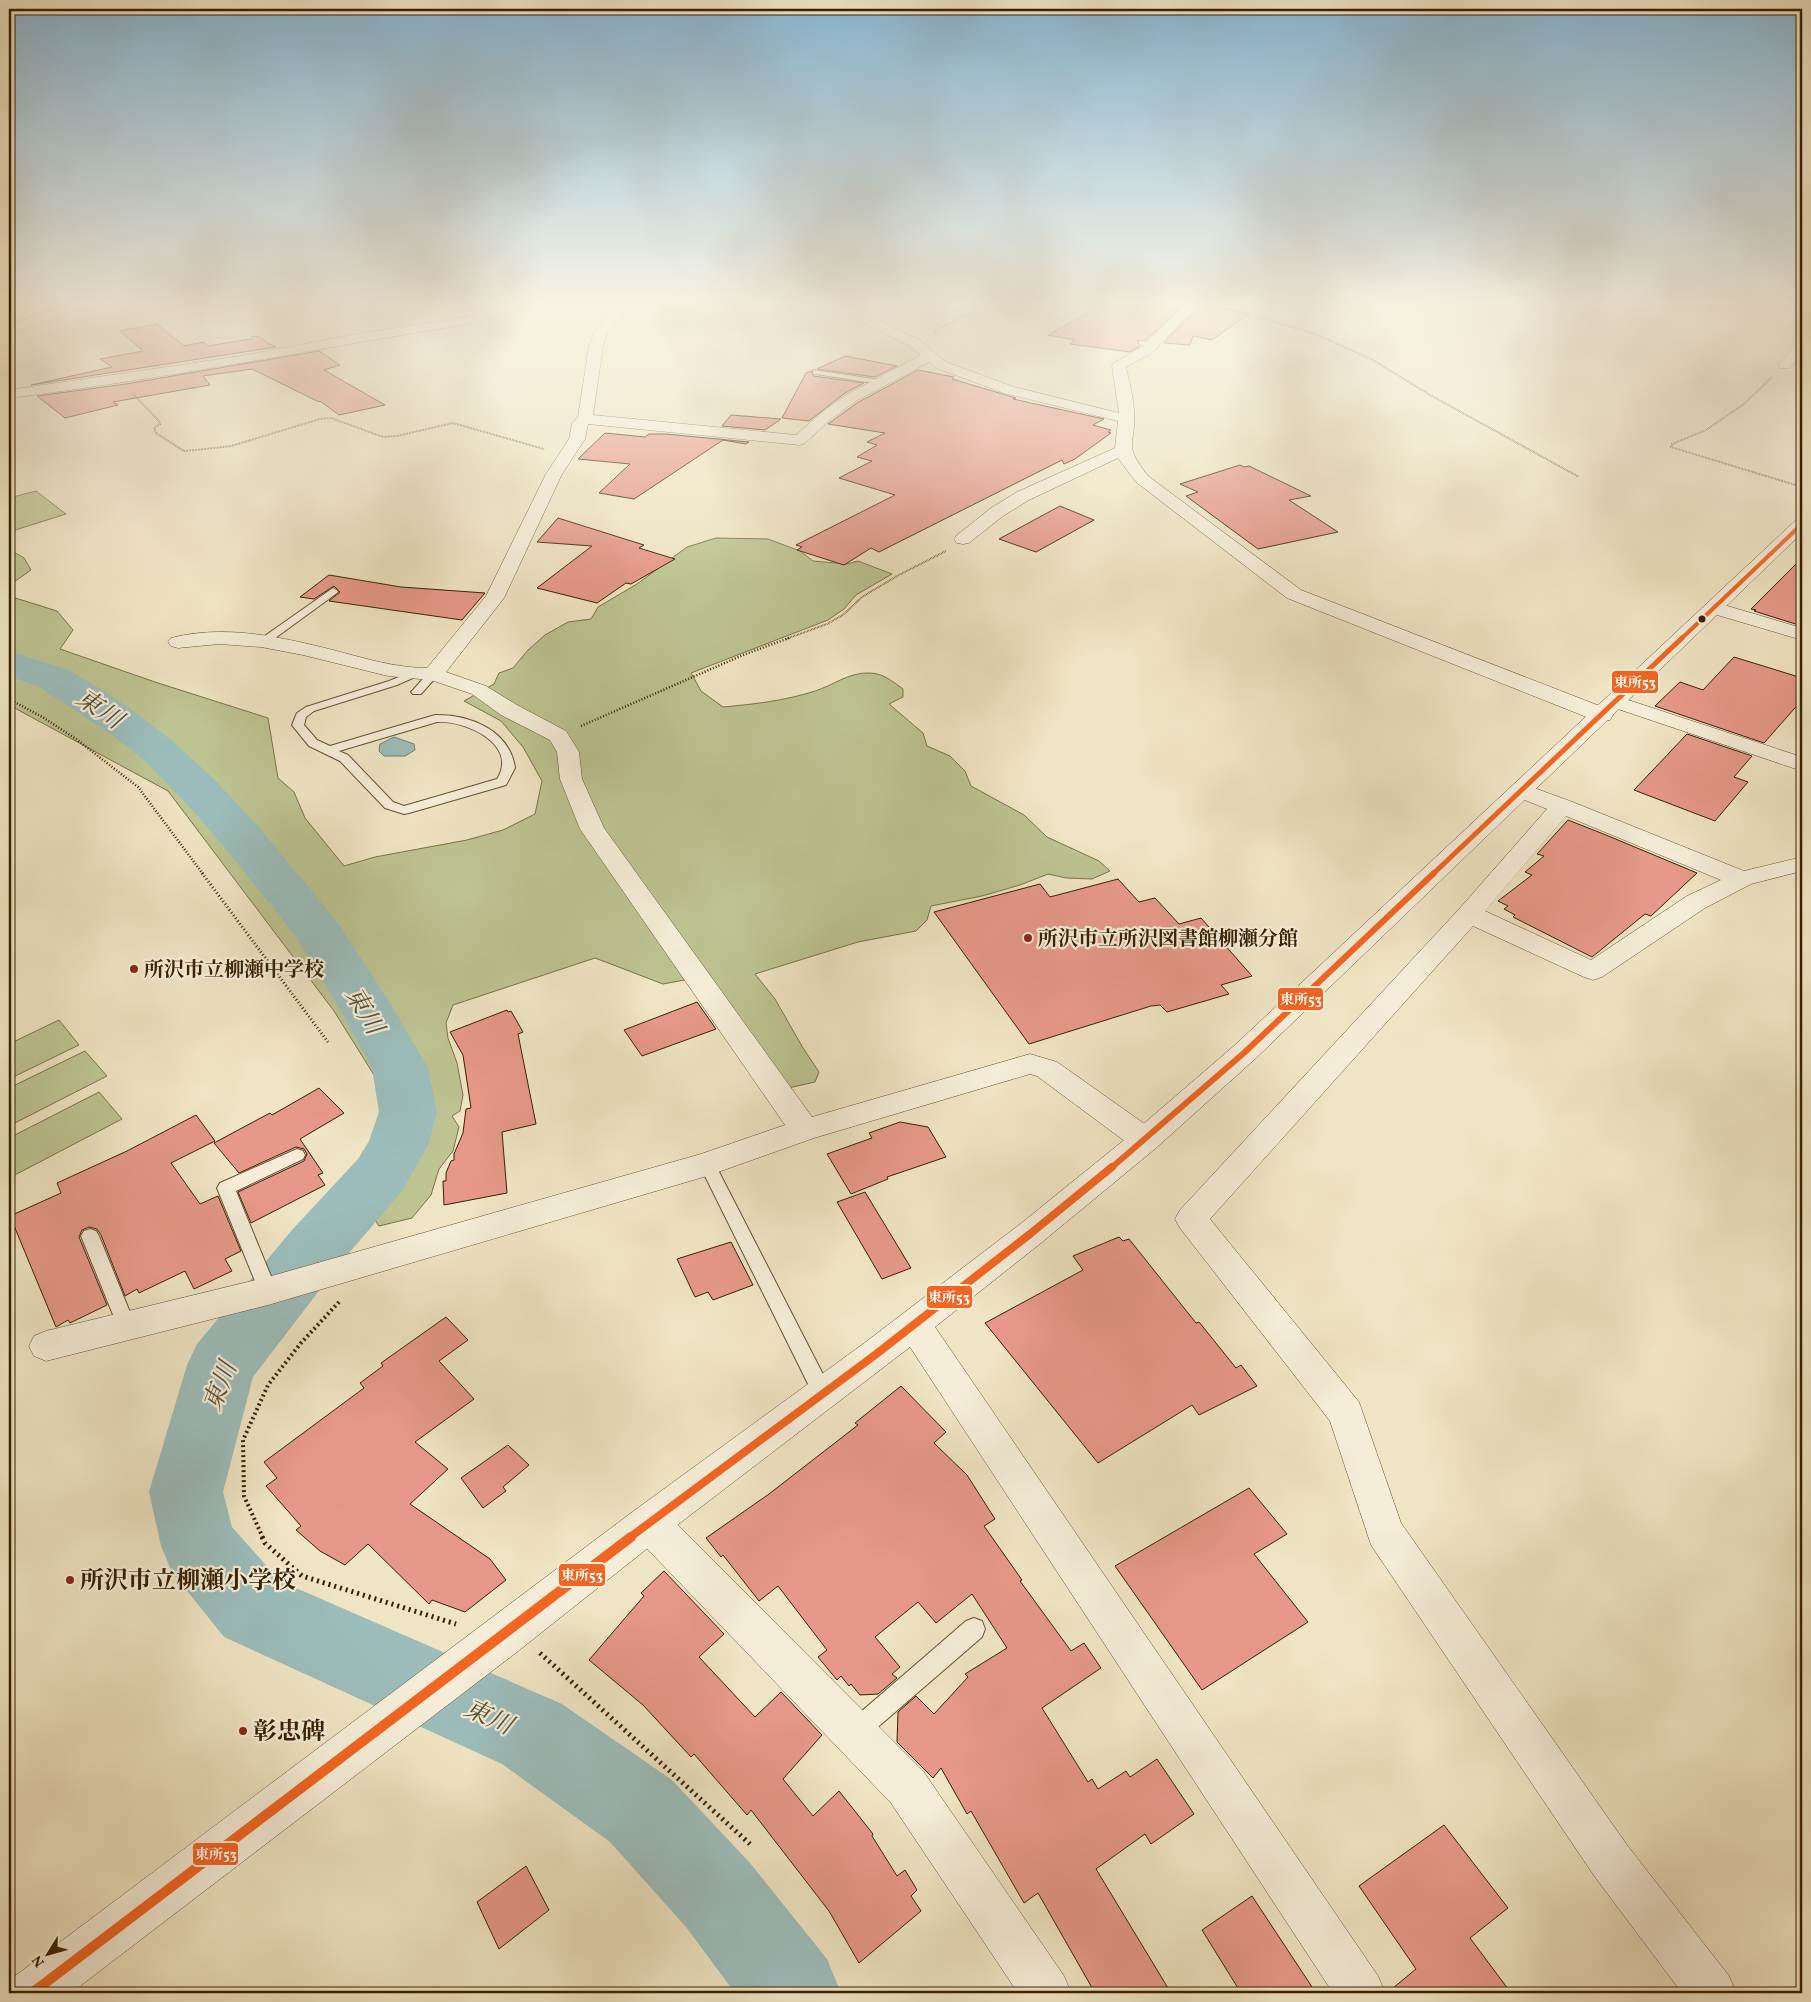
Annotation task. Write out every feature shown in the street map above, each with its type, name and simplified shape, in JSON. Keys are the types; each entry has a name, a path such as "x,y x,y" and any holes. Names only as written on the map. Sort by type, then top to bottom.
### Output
{"street":[{"path":"178,642 218,637 263,642 414,684 433,674 494,598 530,521 577,438 580,423 585,419 589,395"},
{"path":"585,419 800,440 826,416 856,395"},
{"path":"1031,395 1127,419"},
{"path":"1123,395 1127,419 1123,450 1127,460 1142,479 1154,490 1294,594 1609,708 1801,763"},
{"path":"962,539 997,512 1023,496 1123,450"},
{"path":"32,1993 502,1637 649,1523 914,1324 1145,1140 1245,1052 1802,524"},
{"path":"1714,608 1802,634"},
{"path":"433,674 479,690 509,710 558,736 568,752 572,779 592,829 805,1130"},
{"path":"1523,790 1742,879"},
{"path":"1562,806 1469,914 1191,1219 1346,1413 1385,1532 1610,1861 1712,1993"},
{"path":"1469,914 1593,970 1688,907 1742,879 1802,864"},
{"path":"46,1346 268,1292 707,1164 805,1130 1030,1064 1047,1069 1145,1140"},
{"path":"914,1324 1361,1993"},
{"path":"649,1523 907,1787 1047,1993"}],"lane":[{"path":"263,642 333,591"},
{"path":"328,751 435,720 450,718 472,725 494,739 507,753 509,770 502,782 404,810 389,805 344,758 328,751 313,744 298,725 301,715 310,709 393,683 414,684"},
{"path":"268,1292 226,1188 297,1155"},
{"path":"707,1164 822,1394"},
{"path":"90,1236 127,1327"},
{"path":"854,1733 974,1629"}],"path":[{"path":"134,395 136,400 158,419 160,424 154,428 156,433 184,451 231,446 320,419 331,418 383,437 397,436 453,423 567,454"},
{"path":"1431,395 1579,477"},
{"path":"1753,395 1706,430 1672,444 1672,447 1802,487"},
{"path":"558,736 743,655 827,624 843,615 862,597 947,550 962,539"},
{"path":"9,699 38,713 65,730 100,755 138,787 328,1042"},
{"path":"367,1263 268,1385 243,1440 244,1496 265,1543 302,1576 502,1637 544,1655 750,1844"}],"green space":[{"path":"36,491 66,514 9,532 9,498"},
{"path":"716,538 768,539 800,551 813,561 847,564 858,561 892,574 856,595 844,609 828,620 691,673 701,691 723,707 781,700 821,689 862,673 874,673 883,676 903,689 903,697 889,704 923,733 927,746 950,756 965,771 971,786 1024,815 1047,837 1099,861 1110,871 1092,879 1066,878 1048,874 1020,885 982,896 931,906 927,920 916,931 858,942 755,974 775,999 819,1072 815,1082 788,1088 706,976 663,984 595,958 453,1005 446,1023 448,1038 457,1063 463,1095 460,1111 452,1116 459,1127 453,1151 439,1169 431,1195 412,1218 379,1226 365,1205 369,1172 387,1137 394,1107 334,1011 168,791 9,705 9,596 57,611 73,630 60,649 268,718 278,778 294,792 305,818 344,866 375,857 467,840 503,830 535,814 542,781 523,747 501,721 464,701 494,684 499,673 513,668 528,650 545,635 568,622 591,619 598,607 637,584 687,547"},
{"path":"9,549 24,558 31,570 14,582 9,595"},
{"path":"59,1020 79,1045 9,1079 9,1044"},
{"path":"85,1051 107,1076 9,1126 9,1088"},
{"path":"99,1092 122,1119 9,1178 9,1138"}],"water":[{"path":"394,737 414,744 415,750 405,756 384,756 379,751 380,744"}],"building":[{"path":"151,395 113,402 118,405 65,418 37,396"},
{"path":"306,395 368,395 385,405 339,415"},
{"path":"794,395 842,395 809,421 782,418"},
{"path":"871,395 1007,395 1016,398 1013,399 1104,419 1093,425 1111,430 1108,432 1111,433 1075,459 1064,464 1062,460 879,552 871,548 844,565 797,550 802,547 796,545 895,495 839,478 872,461 857,457 877,445 867,442 885,433 828,424"},
{"path":"731,415 781,419 765,430 722,426"},
{"path":"605,433 645,437 649,434 666,434 749,442 746,444 723,440 634,499 599,493 630,464 578,459"},
{"path":"1240,465 1244,467 1249,466 1311,496 1289,500 1338,532 1258,549 1186,496 1198,492 1180,484"},
{"path":"1060,506 1094,520 1036,552 999,539"},
{"path":"558,518 644,545 639,548 675,559 631,584 626,583 597,603 537,588 592,546 537,542"},
{"path":"1802,558 1802,626 1751,609"},
{"path":"329,575 401,587 485,593 462,620 329,601 340,592 334,586 314,599 300,597"},
{"path":"1734,657 1802,678 1802,700 1764,743 1655,706 1680,682 1703,690"},
{"path":"1687,734 1752,756 1734,777 1748,782 1715,821 1634,790"},
{"path":"1568,820 1697,873 1651,916 1645,914 1592,957 1513,917 1515,915 1504,909 1508,906 1498,901 1532,875 1525,872 1544,856 1537,854"},
{"path":"1118,879 1139,902 1155,898 1179,924 1201,918 1252,976 1221,985 1229,994 1167,1012 1160,1005 1151,1006 1029,1044 934,912 1040,884 1050,897"},
{"path":"697,1002 716,1029 642,1056 624,1030"},
{"path":"507,1010 508,1012 511,1011 523,1032 518,1034 536,1124 502,1132 507,1193 444,1205 443,1181 446,1181 446,1173 451,1161 454,1160 454,1154 463,1133 466,1109 471,1108 463,1055 450,1032"},
{"path":"319,1088 344,1113 300,1139 323,1173 318,1175 325,1185 251,1223 238,1192 304,1161 307,1154 304,1149 296,1147 239,1173 214,1143 270,1113 272,1115"},
{"path":"196,1115 215,1141 171,1163 200,1204 218,1196 241,1251 225,1259 232,1271 194,1289 185,1271 139,1293 137,1289 125,1296 101,1235 97,1229 89,1227 82,1230 79,1237 107,1305 70,1323 68,1320 56,1327 10,1216 61,1193 57,1183 127,1151"},
{"path":"900,1122 928,1127 946,1157 887,1177 888,1179 851,1194 827,1154 872,1138 869,1133"},
{"path":"865,1192 911,1268 882,1279 837,1202"},
{"path":"1119,1237 1123,1241 1129,1239 1196,1323 1199,1322 1236,1368 1241,1365 1257,1386 1199,1415 1192,1405 1098,1463 985,1323 1083,1270 1073,1256"},
{"path":"731,1242 753,1285 713,1300 708,1292 695,1297 677,1259"},
{"path":"446,1317 468,1340 439,1361 474,1399 415,1442 448,1469 410,1504 490,1559 506,1580 465,1612 432,1600 429,1604 368,1544 345,1565 320,1551 296,1530 301,1526 266,1486 277,1478 264,1462 364,1388 360,1383 383,1366 381,1363"},
{"path":"901,1386 946,1432 934,1443 967,1475 995,1519 984,1526 1022,1580 1020,1581 1071,1651 1084,1643 1101,1668 1042,1708 1088,1782 1092,1779 1098,1789 1126,1771 1130,1777 1157,1759 1194,1814 1151,1844 1145,1834 1096,1869 1171,1993 1095,1993 1038,1893 1024,1903 971,1811 967,1814 941,1768 933,1778 897,1742 898,1712 916,1696 934,1714 968,1677 965,1674 1007,1648 972,1594 936,1623 918,1602 875,1637 900,1667 892,1674 897,1678 878,1694 860,1695 841,1676 837,1680 818,1657 827,1650 778,1586 759,1601 723,1555 721,1557 706,1538 769,1494 858,1425 855,1423"},
{"path":"508,1445 529,1465 503,1487 506,1491 483,1508 461,1478"},
{"path":"1249,1488 1287,1534 1254,1554 1308,1622 1202,1690 1115,1566"},
{"path":"664,1571 724,1634 699,1657 755,1717 781,1692 822,1735 783,1779 813,1816 839,1791 873,1834 872,1836 897,1876 905,1870 917,1890 911,1896 921,1911 859,1963 829,1911 751,1810 747,1815 694,1754 691,1757 643,1705 589,1660 644,1596 641,1593"},
{"path":"1444,1825 1508,1908 1470,1938 1511,1993 1387,1993 1416,1969 1359,1886"},
{"path":"526,1866 549,1910 499,1949 477,1902"},
{"path":"1252,1896 1316,1993 1241,1993 1202,1930"}],"waterway":[{"name":"東川","path":"9,663 55,679 89,700 127,726 162,754 199,790 240,835 317,930 368,1011 400,1068 408,1112 398,1145 380,1175 315,1248 221,1365 186,1492 199,1546 252,1609 532,1734 641,1811 718,1895 793,1993"}],"transit line":[{"name":"東所53","path":"32,1993 502,1637 649,1523 875,1355 1030,1234 1145,1140 1245,1052 1802,524"}],"place":[{"name":"所沢市立所沢図書館柳瀬分館","path":"1028,938"},
{"name":"所沢市立柳瀬中学校","path":"134,969"},
{"name":"所沢市立柳瀬小学校","path":"70,1580"},
{"name":"彰忠碑","path":"243,1731"}]}
